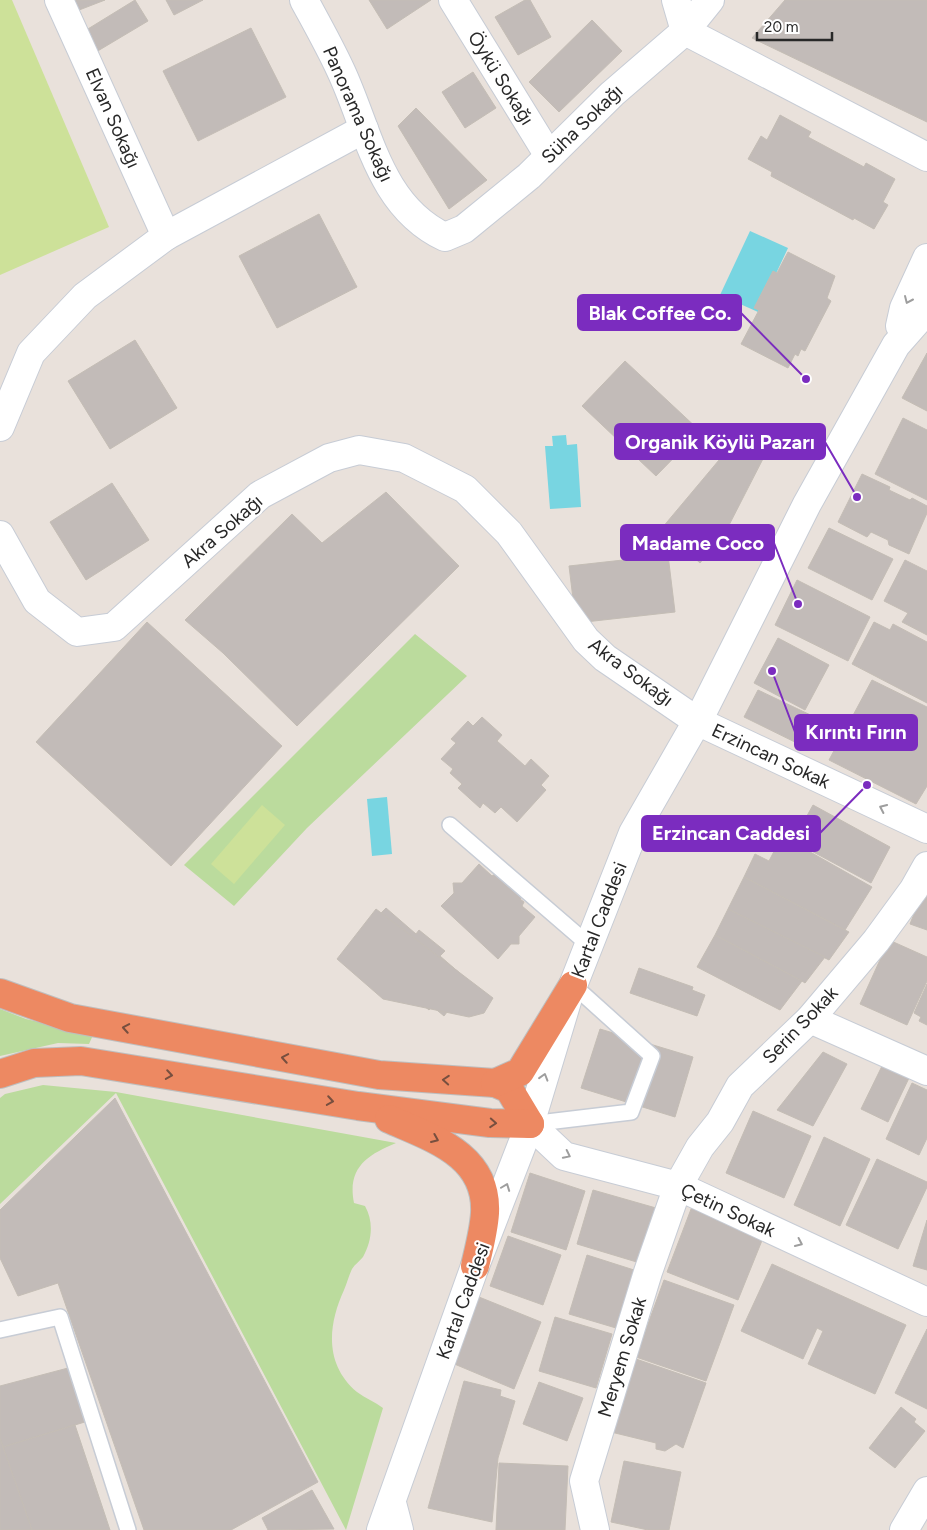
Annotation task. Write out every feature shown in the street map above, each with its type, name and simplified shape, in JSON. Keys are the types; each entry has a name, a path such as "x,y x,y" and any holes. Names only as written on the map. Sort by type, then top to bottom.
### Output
{"highway":[{"path":"0,982 70,1018"},
{"path":"495,1083 520,1072 573,985"},
{"path":"0,993 70,1018 379,1075 495,1083 509,1090 530,1124"},
{"path":"0,1074 34,1063 80,1061 358,1106 490,1124 530,1124"},
{"path":"0,1084 34,1063"},
{"path":"358,1106 446,1144 469,1164 482,1184 485,1212 476,1266"}],"street":[{"name":"Elvan Sokağı","path":"59,0 166,236"},
{"name":"Panorama Sokağı","path":"304,0 342,72 379,168 408,212 425,228 445,238"},
{"name":"Öykü Sokağı","path":"453,0 549,156"},
{"path":"676,0 685,32 927,157"},
{"name":"Süha Sokağı","path":"445,238 464,229 529,176 612,94 685,32 710,0"},
{"path":"0,427 31,353 85,296 166,236 364,129"},
{"name":"Kartal Caddesi","path":"896,345 904,308 927,258"},
{"name":"Kartal Caddesi","path":"381,1530 476,1266 530,1124 573,985 633,832 697,721 807,504 896,345 919,319 927,303"},
{"name":"Akra Sokağı","path":"0,535 37,601 77,632 114,627 260,495 329,458 359,450 404,458 465,488 509,533 586,640 605,658 697,721"},
{"name":"Erzincan Sokak","path":"697,721 927,829"},
{"name":"Serin Sokak","path":"678,1186 700,1147 720,1122 740,1086 810,1019 876,941 914,889 927,866"},
{"path":"810,1019 927,1071"},
{"name":"Çetin Sokak","path":"530,1124 564,1156 678,1186 927,1302"},
{"name":"Meryem Sokak","path":"595,1530 584,1481 648,1272 678,1186"},
{"path":"904,1530 927,1491"},
{"path":"392,1503 399,1530"}],"lane":[{"path":"450,825 589,945"},
{"path":"530,1124 631,1112 652,1056 573,985"},
{"path":"0,1330 60,1317 128,1530"}],"green space":[{"path":"0,0 12,0 109,227 0,275"},
{"path":"415,634 467,676 307,828 234,906 184,865"},
{"path":"262,805 285,825 234,884 211,864"},
{"path":"0,1009 26,1019 93,1035 89,1044 58,1043 0,1056"},
{"path":"43,1085 116,1092 396,1143 368,1158 357,1172 353,1191 354,1203 365,1206 370,1218 371,1232 363,1257 351,1271 339,1303 332,1330 334,1357 346,1381 357,1392 383,1408 346,1530 116,1093 0,1204 0,1098 5,1094"}],"water":[{"path":"750,231 788,248 758,312 720,295"},
{"path":"566,435 567,445 577,444 581,507 550,509 545,446 553,446 552,436"},
{"path":"387,797 392,854 372,856 367,799"}],"building":[{"path":"70,0 105,0 74,12"},
{"path":"135,0 148,21 96,52 83,32"},
{"path":"166,0 203,0 174,15"},
{"path":"369,0 431,0 387,29"},
{"path":"525,0 530,0 551,37 518,55 495,17"},
{"path":"785,0 927,0 927,122 752,38"},
{"path":"592,20 622,51 559,112 529,82"},
{"path":"251,28 286,97 198,141 163,71"},
{"path":"473,72 496,108 465,128 442,92"},
{"path":"416,108 487,180 449,209 398,126"},
{"path":"780,115 811,132 808,137 864,167 866,163 895,179 883,202 888,205 874,229 854,218 853,220 771,176 772,172 748,159 761,136 767,140"},
{"path":"319,214 357,287 277,328 239,256"},
{"path":"788,252 835,276 827,298 831,301 805,351 801,349 798,356 795,354 788,368 741,344 759,310 754,308 773,271 777,273"},
{"path":"135,340 177,408 110,449 68,381"},
{"path":"927,353 927,411 902,398"},
{"path":"625,361 700,431 656,476 582,406"},
{"path":"903,418 927,430 927,500 875,474"},
{"path":"745,429 767,451 726,531 700,563 662,528"},
{"path":"862,474 890,487 889,490 910,500 912,498 927,506 927,513 909,554 889,545 888,540 871,532 867,537 838,522"},
{"path":"112,483 149,540 86,580 50,522"},
{"path":"386,492 459,566 297,726 223,653 185,620 292,514 322,543"},
{"path":"829,528 893,559 872,600 808,568"},
{"path":"668,555 675,612 576,623 569,566"},
{"path":"905,560 927,571 927,635 902,622 908,613 884,601"},
{"path":"797,580 870,617 848,661 775,625"},
{"path":"147,622 282,746 171,866 36,742"},
{"path":"874,622 890,630 893,624 927,642 927,703 852,664"},
{"path":"778,638 829,665 805,710 754,683"},
{"path":"872,680 927,707 927,786 916,804 829,760"},
{"path":"758,690 821,720 807,748 744,717"},
{"path":"482,717 502,735 497,741 525,766 531,759 549,776 541,785 546,790 517,822 501,807 495,813 483,803 480,808 458,788 462,784 450,773 453,769 441,759 456,743 451,739 468,721 473,726"},
{"path":"813,805 890,847 871,883 793,841"},
{"path":"782,836 872,887 845,930 744,877 755,854 769,861"},
{"path":"479,864 492,876 495,874 499,878 502,875 524,894 520,899 524,902 522,906 535,917 519,936 519,944 511,944 498,959 441,906 454,893 453,883 462,883"},
{"path":"744,877 849,932 829,960 728,909"},
{"path":"925,886 927,887 927,930 910,924"},
{"path":"386,908 416,934 419,930 445,951 440,956 470,982 444,1016 432,1006 429,1010 400,985 403,981 395,975 392,978 364,954 369,948 356,938"},
{"path":"376,909 493,998 484,1013 469,1017 383,999 337,959"},
{"path":"728,909 825,957 805,983 715,935"},
{"path":"715,935 802,981 780,1010 697,967"},
{"path":"889,940 927,957 927,981 907,1025 860,1004"},
{"path":"639,968 693,987 692,990 705,995 697,1016 630,993"},
{"path":"927,984 927,1025 919,1021 921,1017 914,1013"},
{"path":"600,1029 693,1057 675,1117 581,1088"},
{"path":"823,1052 847,1064 813,1126 777,1110"},
{"path":"882,1066 909,1078 888,1122 861,1109"},
{"path":"912,1083 927,1090 927,1138 919,1155 886,1139"},
{"path":"115,1098 318,1482 231,1530 144,1530 58,1283 18,1296 0,1258 0,1210"},
{"path":"753,1111 811,1136 784,1198 726,1173"},
{"path":"824,1137 870,1159 840,1226 794,1205"},
{"path":"877,1159 927,1182 927,1187 898,1249 846,1225"},
{"path":"530,1173 585,1191 566,1250 511,1232"},
{"path":"593,1190 656,1208 640,1263 577,1244"},
{"path":"693,1204 765,1233 738,1300 667,1272"},
{"path":"927,1220 927,1270 913,1266"},
{"path":"508,1236 561,1255 543,1305 490,1286"},
{"path":"587,1255 634,1270 616,1328 569,1314"},
{"path":"772,1264 906,1325 875,1394 808,1364 823,1331 817,1328 803,1359 741,1331"},
{"path":"664,1280 734,1305 706,1381 636,1357"},
{"path":"479,1297 541,1322 514,1389 452,1363"},
{"path":"555,1317 612,1334 596,1388 539,1371"},
{"path":"927,1329 927,1409 895,1393"},
{"path":"636,1359 706,1383 683,1448 676,1444 665,1451 656,1449 656,1443 611,1432"},
{"path":"68,1368 88,1421 3,1447 0,1438 0,1386"},
{"path":"464,1381 501,1390 500,1396 515,1401 498,1458 492,1522 428,1508"},
{"path":"539,1382 583,1398 567,1441 523,1424"},
{"path":"901,1407 916,1419 914,1422 925,1431 895,1468 869,1448"},
{"path":"75,1425 110,1530 32,1530 3,1447"},
{"path":"0,1438 3,1447 32,1530 0,1530"},
{"path":"624,1461 681,1472 669,1530 648,1530 611,1522"},
{"path":"499,1463 568,1466 565,1530 496,1530"},
{"path":"312,1490 334,1529 268,1530 262,1518"}],"place":[{"name":"Blak Coffee Co.","path":"806,379"},
{"name":"Organik Köylü Pazarı","path":"857,497"},
{"name":"Madame Coco","path":"798,604"},
{"name":"Kırıntı Fırın","path":"772,671"},
{"name":"Erzincan Caddesi","path":"867,785"}]}
